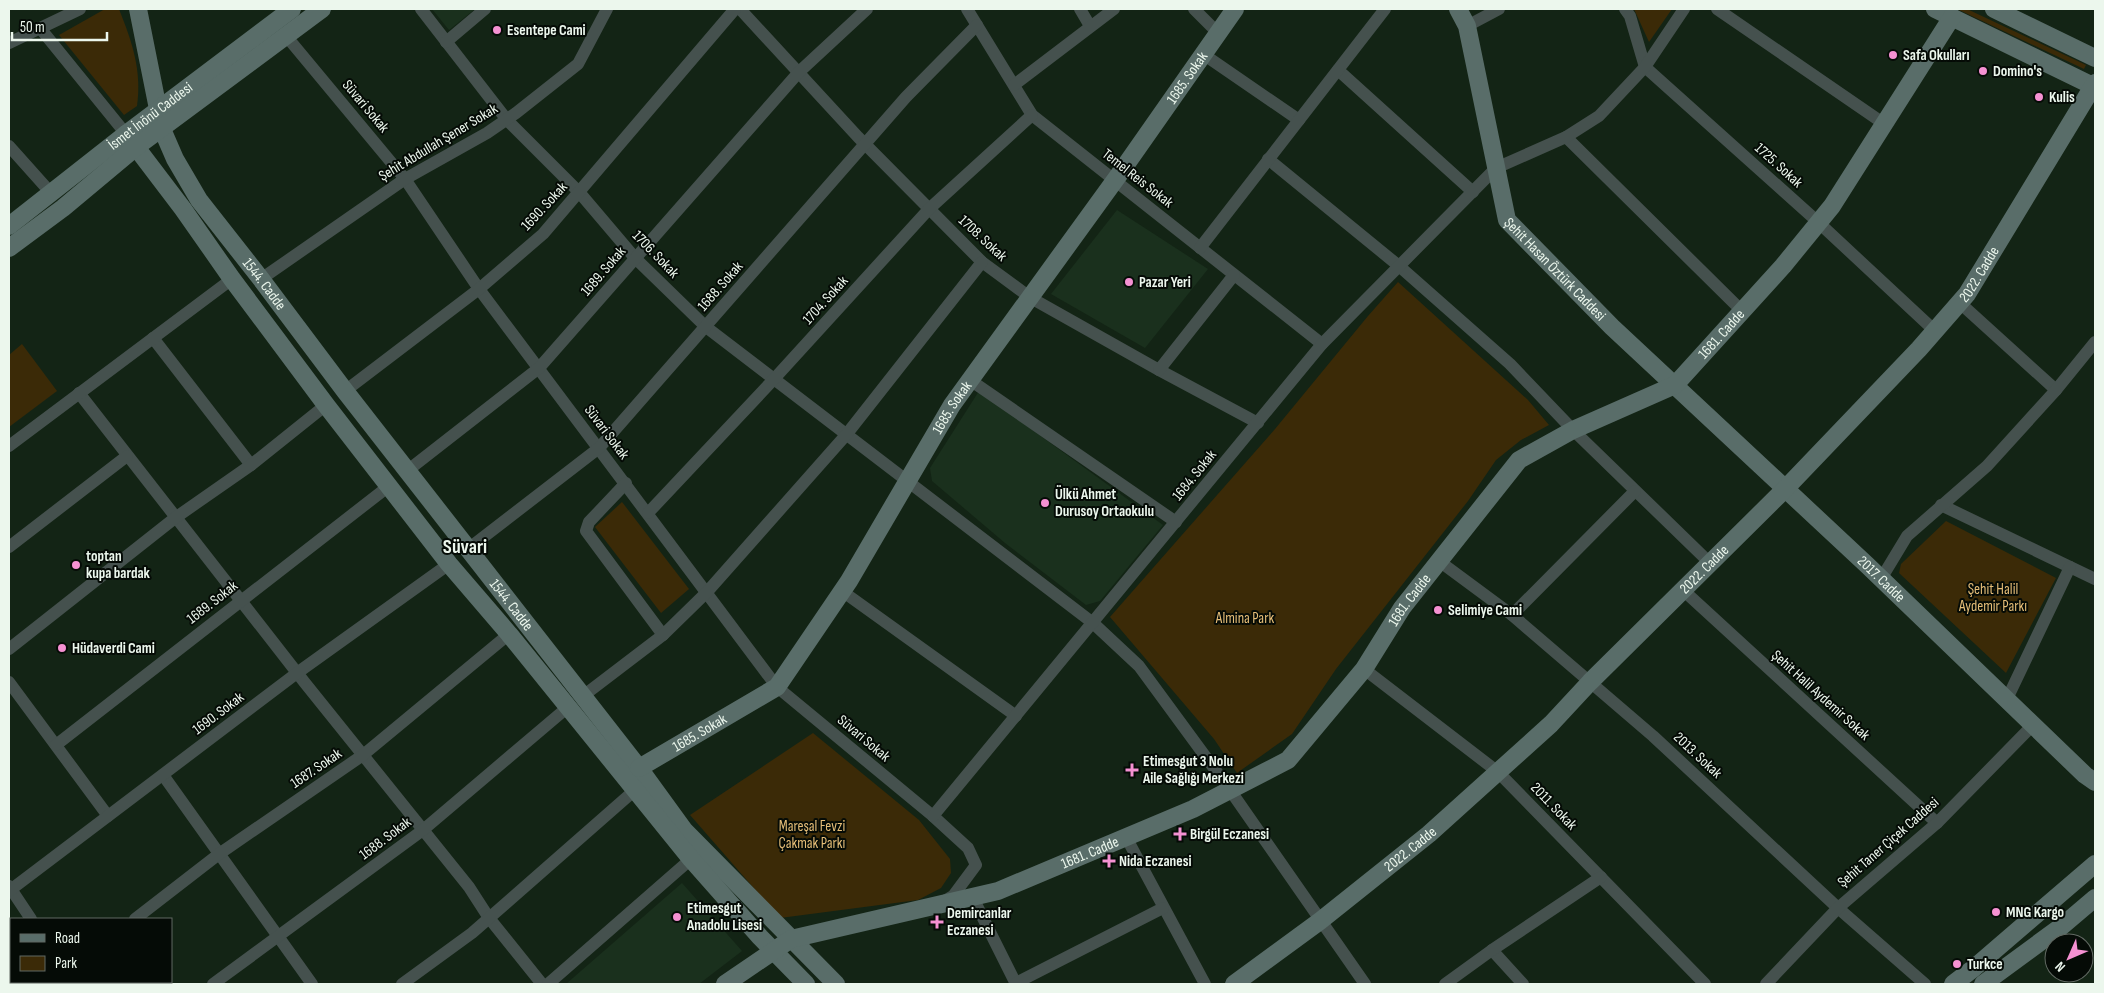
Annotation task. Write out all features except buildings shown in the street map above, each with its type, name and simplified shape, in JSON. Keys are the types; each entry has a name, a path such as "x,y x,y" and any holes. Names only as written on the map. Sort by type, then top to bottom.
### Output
{"street":[{"path":"9,43 79,9"},
{"name":"1544. Cadde","path":"138,9 162,129 175,158 199,200 345,391 584,696 684,830 792,939 804,954 836,984"},
{"name":"İsmet İnönü Caddesi","path":"9,248 64,208 131,141 158,110 292,9"},
{"name":"İsmet İnönü Caddesi","path":"9,226 51,193 131,141 162,129 322,9"},
{"name":"1706. Sokak","path":"421,9 507,120 579,192 635,258 706,327 1093,623 1139,666 1230,790 1365,984"},
{"path":"446,42 485,9"},
{"name":"Şehit Abdullah Şener Sokak","path":"261,279 405,179 488,134 507,120 578,64 608,9"},
{"name":"1690. Sokak","path":"345,391 479,289 543,234 735,9"},
{"name":"1708. Sokak","path":"740,9 866,145 982,262 1031,298 1159,370 1258,422"},
{"name":"1689. Sokak","path":"408,472 539,368 799,72 867,9"},
{"name":"Temel Reis Sokak","path":"967,9 1032,115 1322,344"},
{"path":"1080,9 1090,26"},
{"path":"1014,85 1114,9"},
{"path":"1194,9 1218,33"},
{"name":"1685. Sokak","path":"639,768 777,687 842,591 952,405 1031,298 1234,9"},
{"path":"1200,248 1385,9"},
{"name":"Şehit Hasan Öztürk Caddesi","path":"1458,9 1468,26 1507,220 1606,320 1675,385"},
{"path":"1468,26 1499,9"},
{"path":"1625,9 1630,16 1645,67"},
{"path":"1496,168 1566,137 1599,116 1645,67 1684,9"},
{"path":"1717,9 1883,123"},
{"path":"1935,9 2095,86"},
{"path":"1994,9 2095,58"},
{"name":"1681. Cadde","path":"725,984 792,939 998,892 1193,809 1288,760 1364,669 1402,608 1519,460 1573,430 1675,385 1742,312 1832,206 1952,17"},
{"name":"1688. Sokak","path":"468,549 599,448 906,97 977,25"},
{"path":"40,28 131,141"},
{"name":"Süvari Sokak","path":"286,37 405,179 479,289 777,687 933,816 968,848 976,865 954,896 939,904"},
{"path":"1203,54 1299,120"},
{"name":"1725. Sokak","path":"1645,67 1818,222 1934,331"},
{"path":"1338,70 1473,192"},
{"name":"2022. Cadde","path":"1234,984 1320,921 1429,834 1498,772 1551,724 1590,682 1786,488 1967,294 2095,86"},
{"name":"1704. Sokak","path":"648,513 774,380 929,209 1032,115"},
{"path":"1566,137 1742,312"},
{"name":"1544. Cadde","path":"131,141 183,208 232,279 326,405 449,564 509,634 691,859 773,952 806,984"},
{"path":"9,146 51,193"},
{"path":"1268,159 1399,266 1510,364 1573,430 1710,563"},
{"name":"1684. Sokak","path":"933,816 1322,344 1496,168"},
{"path":"584,696 663,635 707,592 846,435 982,262"},
{"path":"1159,370 1234,275"},
{"path":"9,446 232,279"},
{"path":"1960,303 2056,390"},
{"path":"153,338 251,465"},
{"path":"1881,578 1907,536 1987,466 2056,390 2095,342"},
{"path":"970,380 1176,522"},
{"name":"2017. Cadde","path":"1675,385 2092,779"},
{"path":"79,393 297,674 469,887 489,918 542,984"},
{"path":"9,649 175,518 251,465 326,405"},
{"path":"9,547 127,456"},
{"path":"626,483 589,522 586,531 663,635"},
{"name":"1689. Sokak","path":"56,745 389,486"},
{"path":"1512,615 1635,491"},
{"path":"1941,506 2095,579"},
{"name":"2013. Sokak","path":"1439,561 1512,615 1654,736 1838,908 1926,984"},
{"name":"1690. Sokak","path":"10,889 297,674 449,564"},
{"path":"2007,699 2070,567"},
{"name":"Şehit Halil Aydemir Sokak","path":"1683,590 1937,823"},
{"path":"842,591 1016,716"},
{"name":"1687. Sokak","path":"135,918 219,854 363,755 509,634"},
{"name":"2011. Sokak","path":"1364,669 1498,772 1705,984"},
{"path":"9,682 108,816"},
{"name":"1688. Sokak","path":"213,984 423,830 568,707"},
{"name":"Şehit Taner Çiçek Caddesi","path":"1766,984 1838,908 1937,823 2033,725"},
{"path":"163,775 312,984"},
{"path":"402,984 472,933 635,790"},
{"path":"1126,837 1205,984"},
{"path":"548,984 691,859"},
{"path":"1953,984 2095,864"},
{"path":"1445,984 1601,877"},
{"path":"10,889 30,918"},
{"path":"974,898 1016,984 1163,908"},
{"path":"1984,984 2062,926 2095,898"},
{"path":"1492,950 1523,984"}],"shaded area":[{"path":"432,9 475,9 449,30"},
{"name":"Pazar Yeri","path":"1117,210 1208,269 1145,348 1051,294"},
{"name":"Ülkü Ahmet Durusoy Ortaokulu","path":"979,391 1163,525 1100,601 1086,605 1005,543 932,481 930,468"},
{"name":"Etimesgut Anadolu Lisesi","path":"682,883 742,951 699,984 566,984"}],"green space":[{"path":"105,9 119,9 135,56 138,80 137,106 124,115 59,35"},
{"path":"1634,9 1672,9 1649,42"},
{"path":"1957,9 1967,9 2086,65 2084,69"},
{"name":"Almina Park","path":"1398,282 1528,400 1549,425 1521,440 1496,460 1468,501 1336,669 1292,734 1237,773 1214,739 1110,617 1275,429"},
{"path":"22,344 57,391 9,427 9,355"},
{"path":"622,502 689,589 661,613 595,527"},
{"name":"Şehit Halil Aydemir Parkı","path":"1946,521 2056,578 2006,673 1899,573 1901,564"},
{"name":"Mareşal Fevzi Çakmak Parkı","path":"813,733 919,820 950,859 951,873 941,888 918,900 780,918 690,815"}],"place":[{"name":"Esentepe Cami","path":"497,30"},
{"name":"Safa Okulları","path":"1893,55"},
{"name":"Domino's","path":"1983,71"},
{"name":"Kulis","path":"2039,97"},
{"name":"Pazar Yeri","path":"1129,282"},
{"name":"Ülkü Ahmet Durusoy Ortaokulu","path":"1045,503"},
{"name":"toptan kupa bardak","path":"76,565"},
{"name":"Selimiye Cami","path":"1438,610"},
{"name":"Hüdaverdi Cami","path":"62,648"},
{"name":"Etimesgut 3 Nolu Aile Sağlığı Merkezi","path":"1132,770"},
{"name":"Birgül Eczanesi","path":"1180,834"},
{"name":"Nida Eczanesi","path":"1109,861"},
{"name":"MNG Kargo","path":"1996,912"},
{"name":"Etimesgut Anadolu Lisesi","path":"677,917"},
{"name":"Demircanlar Eczanesi","path":"937,922"},
{"name":"Turkce","path":"1957,964"}],"district":[{"name":"Süvari","path":"465,546"}]}
